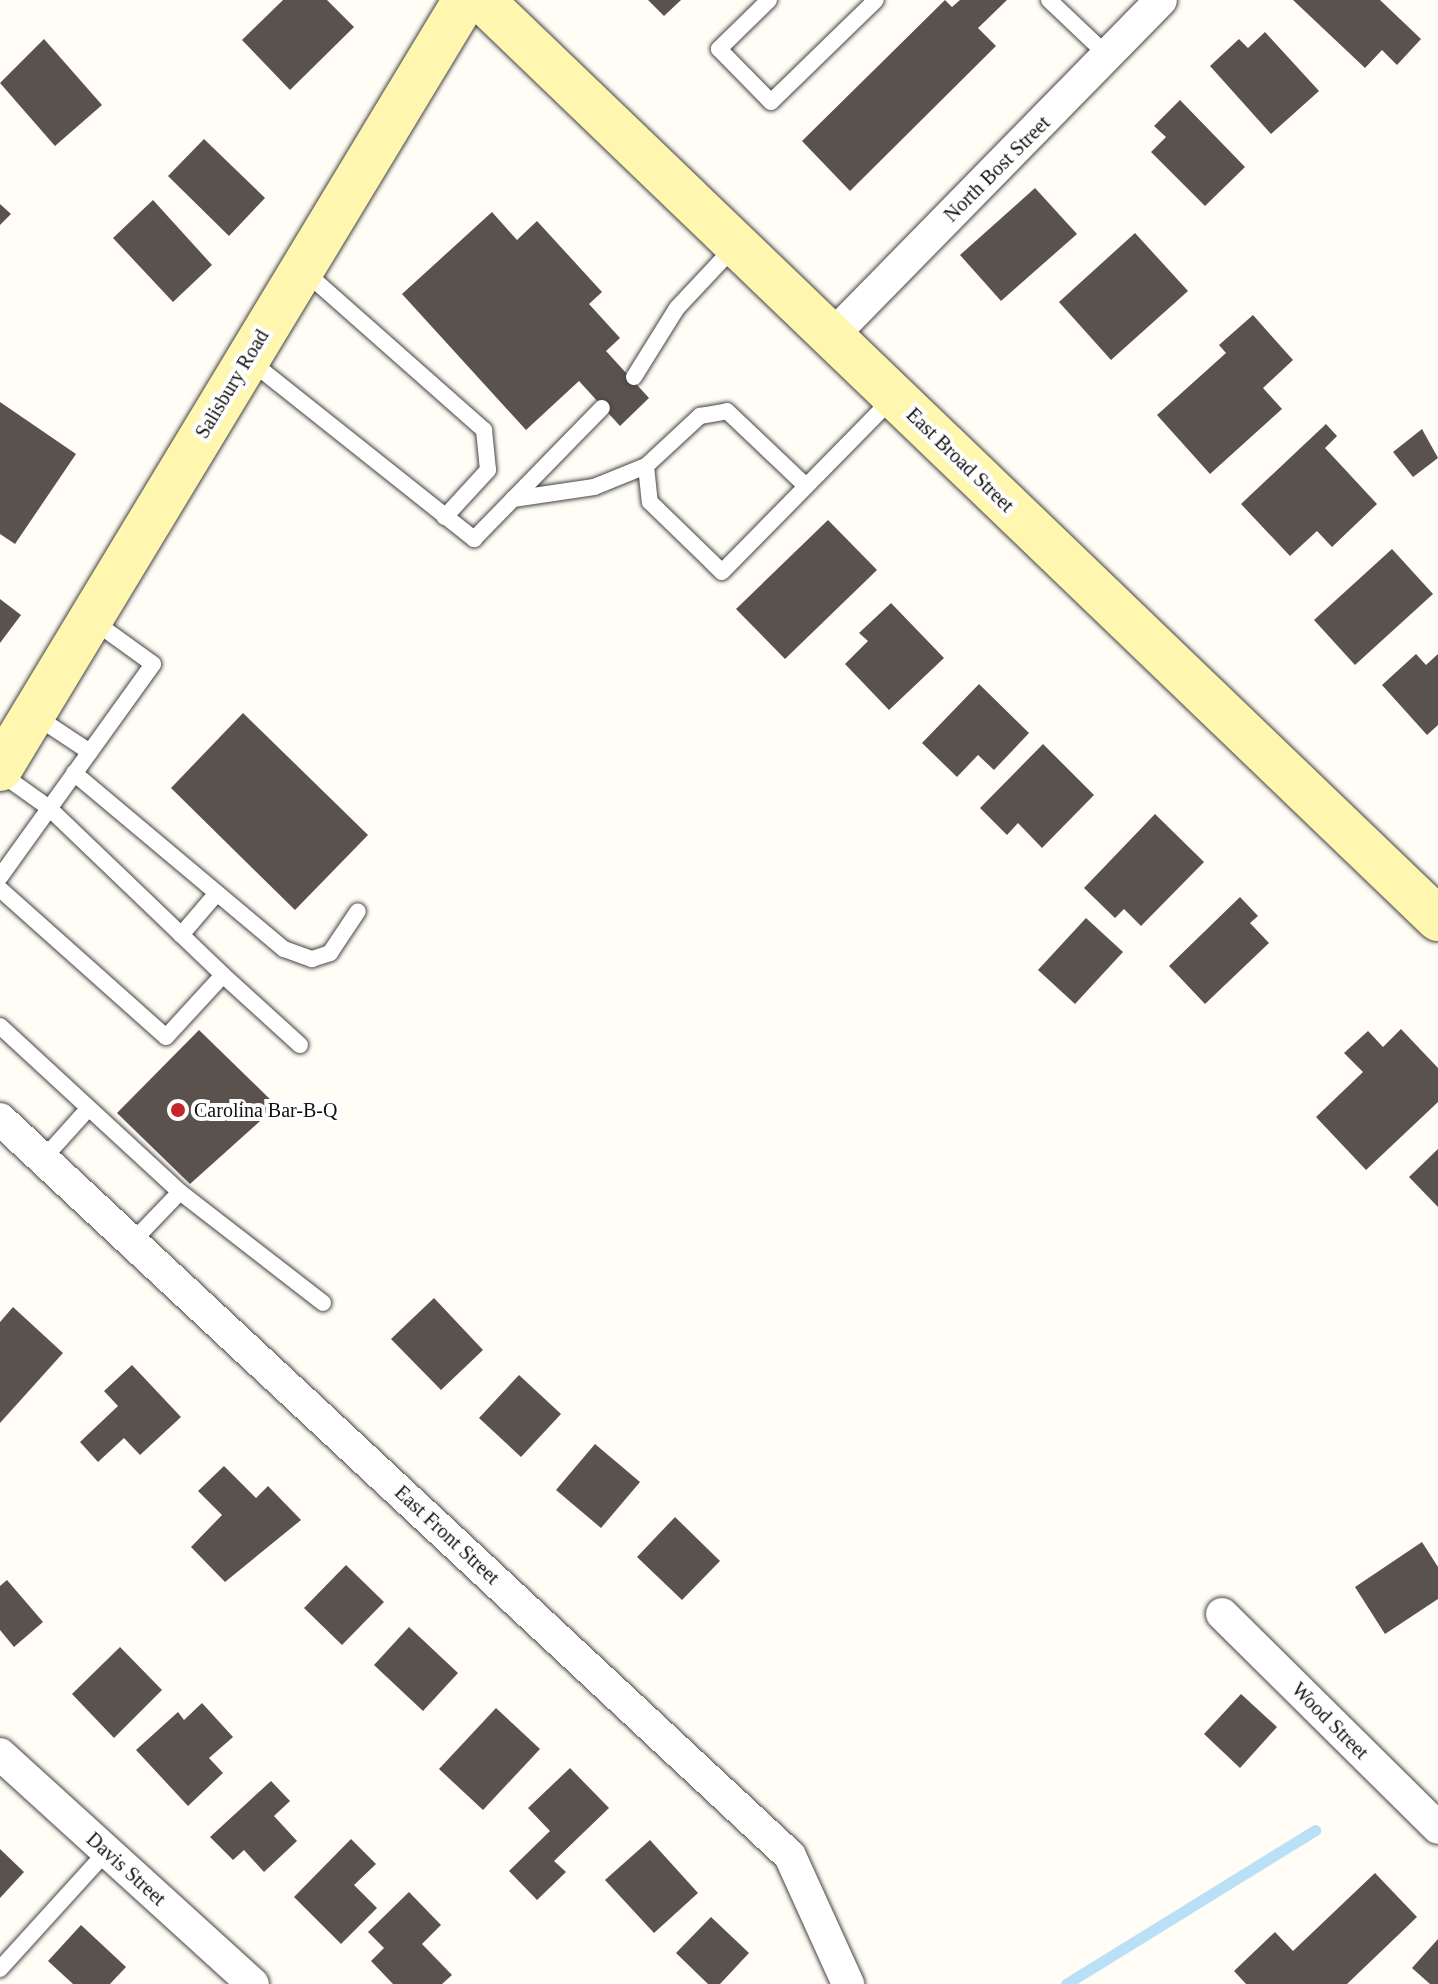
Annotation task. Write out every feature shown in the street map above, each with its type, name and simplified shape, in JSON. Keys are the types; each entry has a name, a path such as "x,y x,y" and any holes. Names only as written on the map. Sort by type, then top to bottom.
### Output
{"main road":[{"name":"Salisbury Road","path":"0,771 465,0"},
{"name":"East Broad Street","path":"482,0 1438,919"}],"street":[{"name":"North Bost Street","path":"832,336 1161,0"},
{"name":"East Front Street","path":"0,1119 790,1856 848,1984"},
{"name":"Wood Street","path":"1222,1614 1438,1828"},
{"name":"Davis Street","path":"0,1754 253,1984"}],"lane":[{"path":"769,0 719,49 771,102 876,0"},
{"path":"1049,0 1108,56"},
{"path":"634,377 677,308 736,244"},
{"path":"302,269 484,430 488,470 445,517"},
{"path":"248,359 474,539 602,408"},
{"path":"646,466 650,502 722,572 894,397"},
{"path":"513,499 594,487 646,466 700,416 727,411 805,485"},
{"path":"0,877 153,664 91,619"},
{"path":"33,714 90,752"},
{"path":"0,771 49,808 300,1045"},
{"path":"74,773 284,949 312,959 330,953 358,911"},
{"path":"0,889 166,1037 223,975"},
{"path":"181,935 217,893"},
{"path":"0,1026 180,1192 323,1303"},
{"path":"43,1159 88,1109"},
{"path":"132,1242 180,1192"},
{"path":"0,1969 107,1851"}],"building":[{"path":"283,0 327,0 354,27 290,90 242,40"},
{"path":"648,0 681,0 664,16"},
{"path":"945,0 952,7 960,0 1007,0 978,28 996,46 850,191 802,141"},
{"path":"1293,0 1380,0 1421,39 1397,65 1382,50 1365,68"},
{"path":"1265,32 1319,91 1271,134 1210,66 1239,39 1248,48"},
{"path":"44,39 102,105 55,146 0,83"},
{"path":"1180,100 1245,167 1205,206 1151,152 1166,137 1154,126"},
{"path":"204,139 265,198 229,236 168,176"},
{"path":"1035,188 1077,234 1001,301 960,255"},
{"path":"153,200 212,265 173,302 113,238"},
{"path":"0,204 11,214 0,225"},
{"path":"492,212 517,240 537,221 602,292 589,304 620,338 606,351 649,398 620,426 579,381 526,430 402,294"},
{"path":"1135,233 1188,291 1111,360 1059,302"},
{"path":"1253,315 1293,360 1263,388 1282,409 1210,474 1157,415 1226,353 1219,345"},
{"path":"0,402 76,454 15,544 0,534"},
{"path":"1326,424 1337,436 1325,448 1377,504 1332,547 1317,531 1290,556 1241,504"},
{"path":"1422,429 1438,458 1413,477 1393,452"},
{"path":"828,520 877,570 785,659 736,609"},
{"path":"1392,549 1433,594 1355,665 1314,620"},
{"path":"0,599 21,615 0,643"},
{"path":"891,603 944,658 889,710 845,664 868,641 859,633"},
{"path":"1416,654 1426,665 1438,654 1438,725 1427,735 1382,685"},
{"path":"979,684 1029,733 994,770 978,755 957,777 922,743"},
{"path":"243,713 368,835 295,910 171,788"},
{"path":"1043,744 1094,795 1042,848 1018,823 1007,835 980,808"},
{"path":"1155,814 1204,862 1141,926 1124,909 1115,918 1084,888"},
{"path":"1240,897 1258,916 1250,923 1269,943 1205,1004 1169,966"},
{"path":"1086,918 1123,952 1075,1004 1038,970"},
{"path":"1401,1029 1438,1068 1438,1102 1366,1170 1316,1117 1363,1072 1344,1053 1368,1031 1383,1047"},
{"path":"199,1030 277,1106 190,1184 117,1113"},
{"path":"1438,1149 1438,1207 1409,1177"},
{"path":"434,1298 483,1350 441,1390 391,1339"},
{"path":"13,1307 63,1353 0,1423 0,1322"},
{"path":"132,1365 181,1417 140,1455 124,1438 98,1462 80,1442 118,1406 104,1391"},
{"path":"519,1375 561,1414 521,1457 479,1418"},
{"path":"595,1444 640,1482 601,1528 556,1490"},
{"path":"224,1466 256,1498 268,1486 301,1520 225,1582 191,1547 222,1515 198,1491"},
{"path":"675,1517 720,1561 682,1600 637,1557"},
{"path":"1422,1542 1438,1567 1438,1599 1385,1634 1355,1587"},
{"path":"346,1565 384,1602 342,1645 304,1608"},
{"path":"7,1580 43,1622 14,1647 0,1630 0,1586"},
{"path":"409,1627 458,1673 423,1711 374,1665"},
{"path":"120,1647 162,1690 114,1738 72,1694"},
{"path":"1241,1694 1277,1727 1240,1768 1204,1734"},
{"path":"202,1703 233,1737 209,1758 223,1773 188,1806 136,1750 178,1712 184,1720"},
{"path":"496,1708 540,1749 483,1810 439,1769"},
{"path":"570,1768 609,1808 554,1861 566,1872 537,1900 509,1871 550,1831 528,1808"},
{"path":"271,1781 290,1801 274,1816 297,1841 264,1872 244,1850 233,1860 210,1837"},
{"path":"351,1839 376,1864 354,1885 377,1908 341,1944 294,1897"},
{"path":"650,1840 698,1893 654,1933 605,1880"},
{"path":"0,1849 24,1872 0,1898"},
{"path":"1375,1873 1417,1917 1347,1984 1246,1984 1234,1971 1275,1932 1293,1951"},
{"path":"409,1892 441,1925 422,1944 452,1975 442,1984 393,1984 371,1961 384,1948 368,1932"},
{"path":"711,1917 749,1953 720,1984 708,1984 676,1953"},
{"path":"81,1925 126,1967 110,1984 73,1984 48,1961"},
{"path":"1438,1939 1438,1984 1430,1984 1412,1968"}],"waterway":[{"path":"1066,1984 1315,1830"}],"place":[{"name":"Carolina Bar-B-Q","path":"178,1110"}]}
